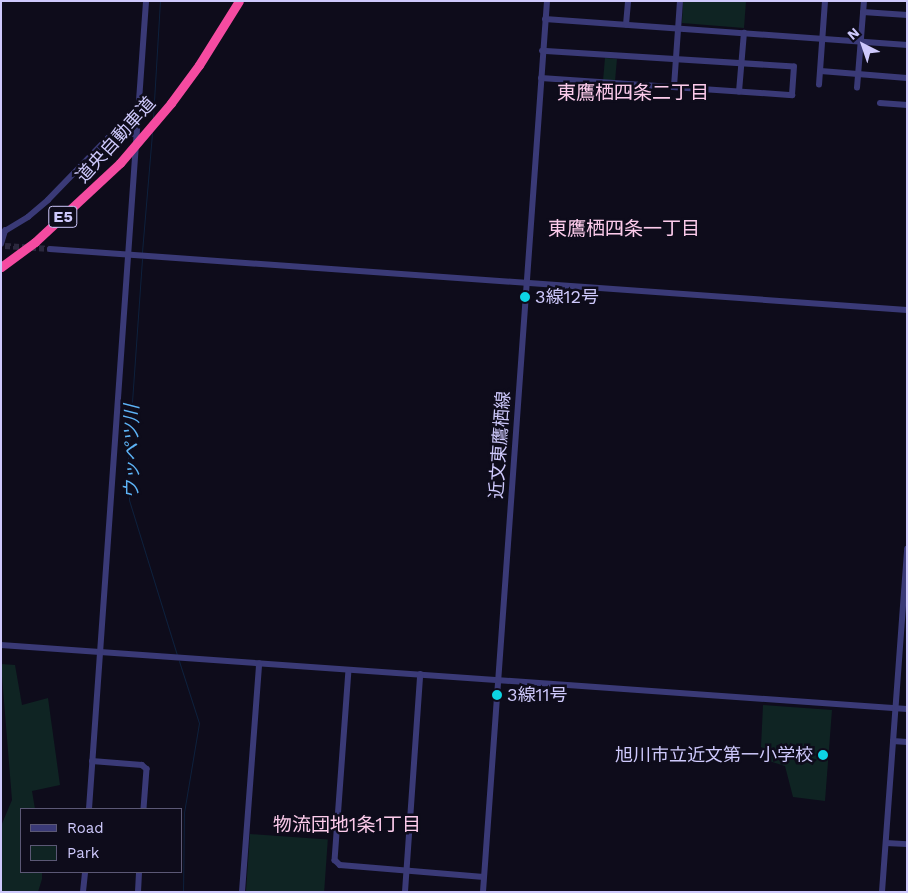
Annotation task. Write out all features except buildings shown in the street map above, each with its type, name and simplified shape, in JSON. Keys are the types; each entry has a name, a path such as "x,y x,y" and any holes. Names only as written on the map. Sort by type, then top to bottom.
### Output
{"highway":[{"name":"道央自動車道","path":"199,65 232,1"},
{"name":"道央自動車道","path":"1,267 35,242 120,163 171,103 199,65 239,1"}],"street":[{"path":"89,808 146,1"},
{"name":"近文東鷹栖線","path":"483,892 547,1"},
{"path":"626,25 628,1"},
{"path":"674,87 680,1"},
{"path":"819,85 825,1"},
{"path":"857,88 864,1"},
{"path":"863,12 907,15"},
{"path":"545,19 907,45"},
{"path":"739,92 744,33"},
{"path":"541,78 792,94 794,67 543,51"},
{"path":"820,71 907,78"},
{"path":"880,103 907,105"},
{"path":"2,245 5,231 28,217 48,200 110,136 118,133 136,134"},
{"path":"50,249 907,310"},
{"path":"882,892 907,548"},
{"path":"1,645 907,709"},
{"path":"242,892 260,664"},
{"path":"349,670 335,860 340,865 406,872 484,876"},
{"path":"405,892 420,674"},
{"path":"893,741 907,742"},
{"path":"92,761 142,765 147,769 144,808"},
{"path":"886,844 907,844"},
{"path":"83,892 84,873"},
{"path":"138,892 139,873"}],"green space":[{"path":"683,1 746,1 744,28 682,23"},
{"path":"605,58 617,59 615,81 603,80"},
{"path":"1,664 15,665 22,705 48,698 60,785 32,791 35,808 20,808 20,873 42,873 38,892 1,892 1,826 12,800"},
{"path":"763,705 832,710 825,801 793,797 785,766 769,761 763,756 761,747"},
{"path":"250,834 328,839 324,892 246,892"}],"waterway":[{"name":"ウッペツ川","path":"153,118 160,1"},
{"name":"ウッペツ川","path":"142,252 152,132"},
{"name":"ウッペツ川","path":"142,259 128,459 129,500 177,655"},
{"name":"ウッペツ川","path":"179,661 199,723 184,813 183,892"}],"tunnel":[{"path":"5,246 50,249"}],"place":[{"name":"3線12号","path":"525,297"},
{"name":"3線11号","path":"497,695"},
{"name":"旭川市立近文第一小学校","path":"823,755"}],"district":[{"name":"東鷹栖四条二丁目","path":"633,93"},
{"name":"東鷹栖四条一丁目","path":"624,229"},
{"name":"物流団地1条1丁目","path":"347,825"}]}
